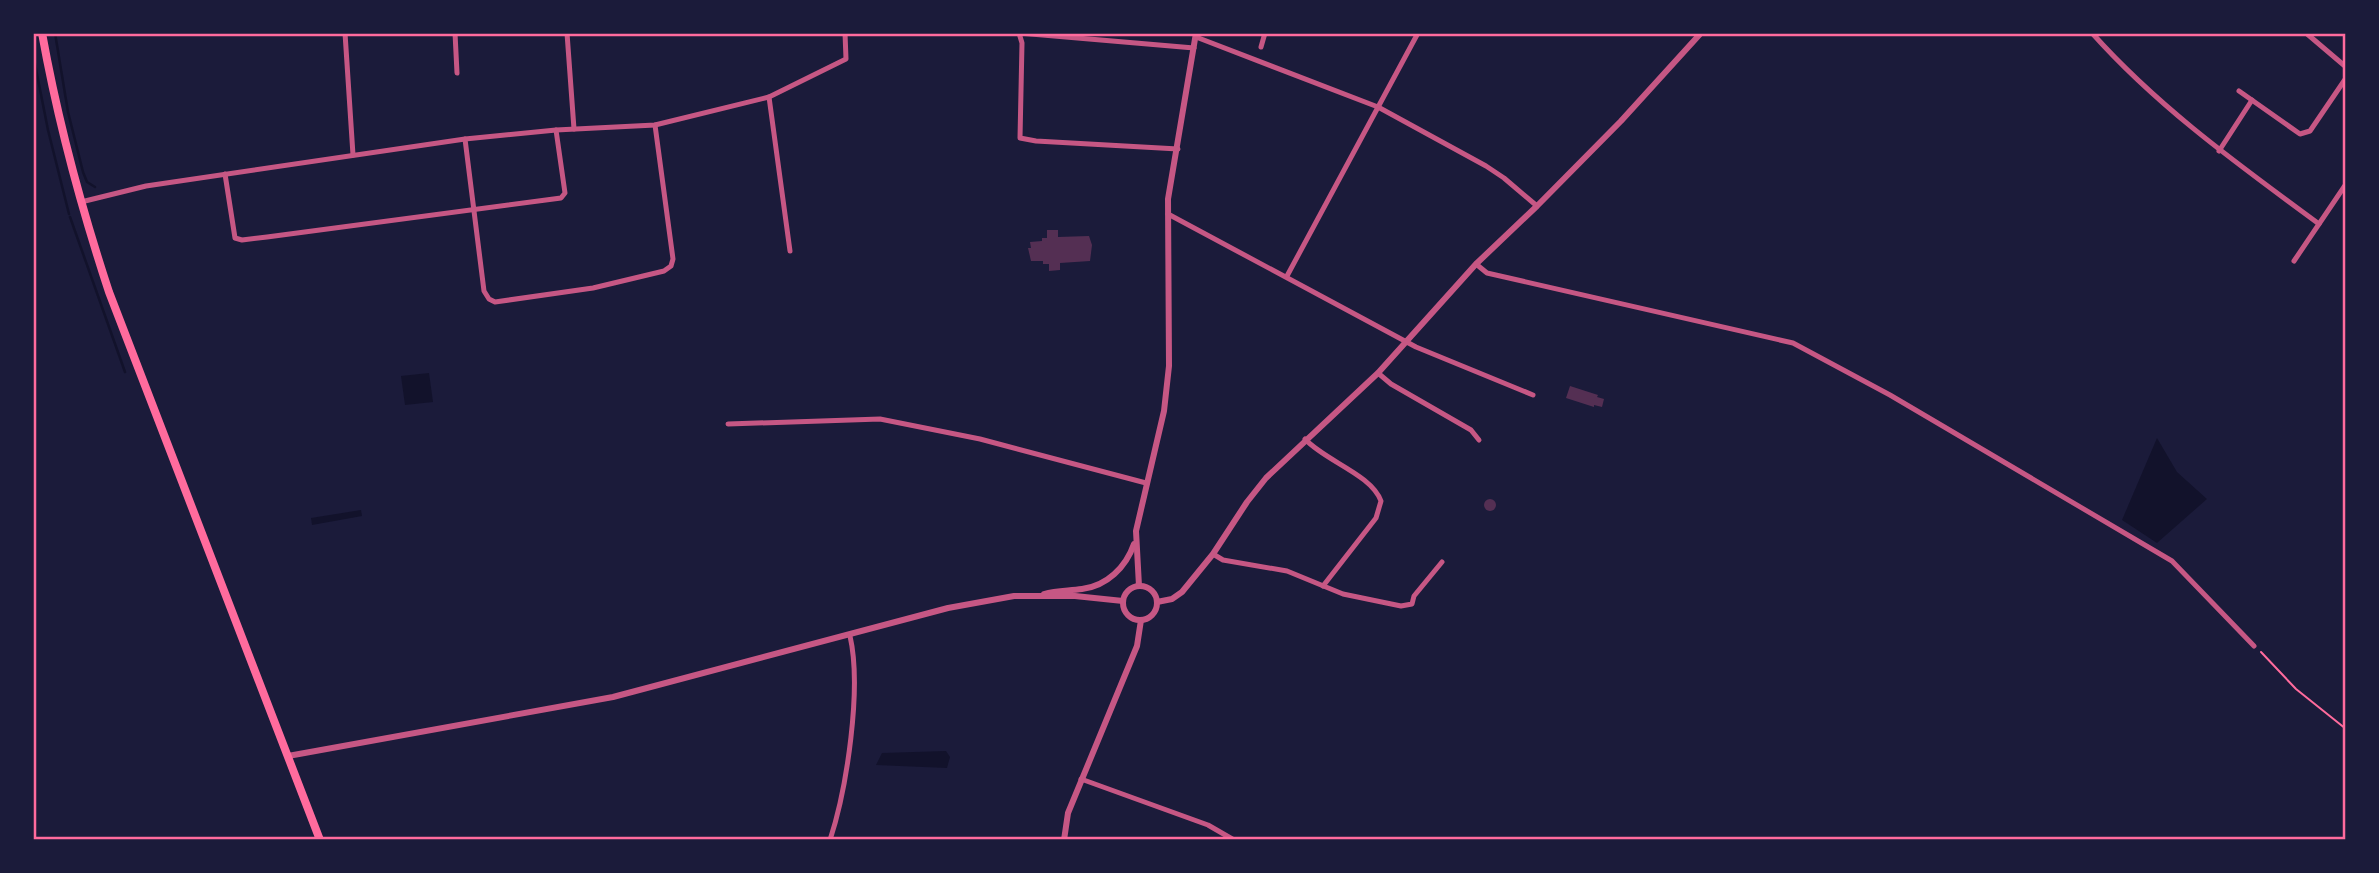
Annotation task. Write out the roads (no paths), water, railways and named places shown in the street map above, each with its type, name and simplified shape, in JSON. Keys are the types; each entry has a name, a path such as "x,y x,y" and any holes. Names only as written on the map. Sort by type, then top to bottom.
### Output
{"main road":[{"path":"42,33 60,123 109,292 320,840"}],"street":[{"path":"345,33 353,155"},
{"path":"456,33 457,73"},
{"path":"567,33 574,129"},
{"path":"81,202 146,186 465,139 556,130 655,125 769,97 846,60 845,33"},
{"path":"1178,149 1022,139 1018,135 1022,43 1019,33 1194,48"},
{"path":"1262,47 1265,33"},
{"path":"1287,276 1418,33"},
{"path":"1157,602 1172,599 1182,592 1213,554 1254,494 1305,439 1378,373 1476,264 1643,98 1700,33"},
{"path":"2092,33 2118,63 2219,151 2319,224"},
{"path":"2306,33 2346,67"},
{"path":"1139,586 1136,539 1146,483 1164,411 1169,366 1168,214 1196,35 1378,107 1486,166 1537,206"},
{"path":"2239,91 2296,132 2304,134 2309,131 2346,78"},
{"path":"769,97 790,251"},
{"path":"2219,151 2252,100"},
{"path":"465,139 484,291 489,299 495,302 593,288 664,271 671,266 673,259 655,125"},
{"path":"225,174 235,238 240,240 474,210 564,197 556,130"},
{"path":"2294,261 2346,184"},
{"path":"1168,214 1405,342 1471,372 1533,395"},
{"path":"1476,264 1487,273 1793,343 1891,395 2172,561 2254,646"},
{"path":"1378,373 1391,384 1471,430 1479,440"},
{"path":"728,424 880,419 980,439 1146,483"},
{"path":"1305,439 1374,489 1381,501 1376,518 1323,586"},
{"path":"1040,596 1055,590 1083,589 1103,582 1125,563 1136,539"},
{"path":"1213,554 1223,560 1287,571 1343,594 1401,606 1412,604 1414,596 1442,562"},
{"path":"1139,586 1149,589 1157,602 1154,613 1142,621 1128,615 1123,601 1128,591 1139,586"},
{"path":"288,756 613,698 990,599 1040,596 1123,601"},
{"path":"1063,840 1068,813 1080,779 1127,671 1141,632 1142,621"},
{"path":"830,840 843,790 849,742 854,657 850,636"},
{"path":"1080,779 1208,825 1234,840"}],"waterway":[{"path":"55,33 68,112 83,172 87,182 95,187"},
{"path":"33,54 69,214"},
{"path":"70,217 125,372"}]}
